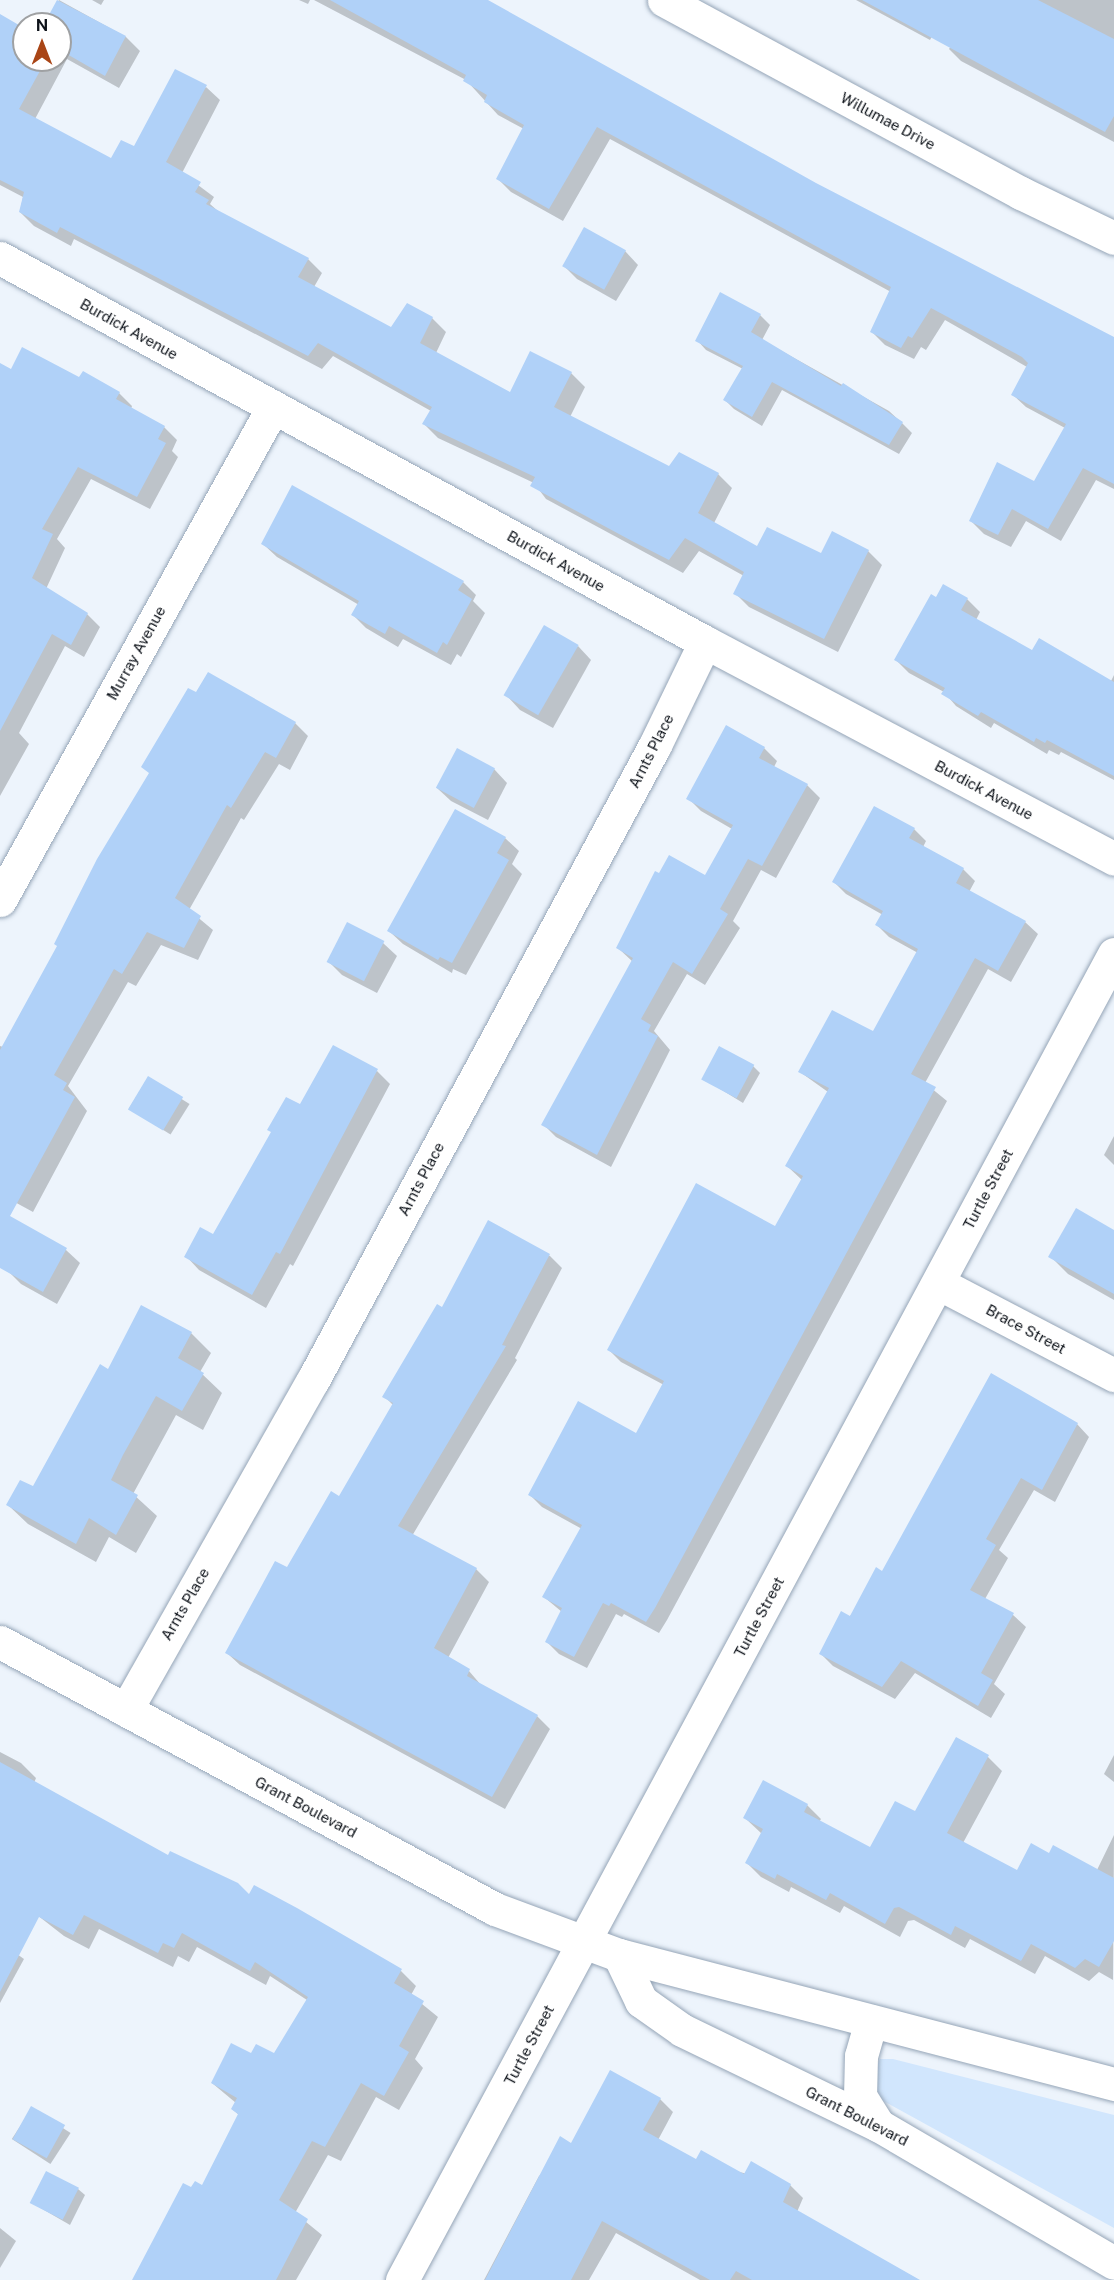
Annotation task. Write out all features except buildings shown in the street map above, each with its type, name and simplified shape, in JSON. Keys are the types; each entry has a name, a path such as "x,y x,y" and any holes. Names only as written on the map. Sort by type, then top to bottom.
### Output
{"street":[{"name":"Willumae Drive","path":"664,0 1021,193 1114,238"},
{"name":"Burdick Avenue","path":"0,258 705,642 1114,859"},
{"name":"Murray Avenue","path":"0,900 273,407"},
{"name":"Arnts Place","path":"126,1710 319,1369 655,745 705,642"},
{"name":"Turtle Street","path":"402,2280 585,1943 1114,954"},
{"name":"Brace Street","path":"938,1283 1114,1375"},
{"name":"Grant Boulevard","path":"0,1642 495,1909 619,1955 1114,2084"},
{"name":"Grant Boulevard","path":"619,1955 640,2001 682,2030 878,2125 1114,2263"},
{"path":"871,2021 861,2056 860,2096 878,2125"}],"shaded area":[{"path":"880,2059 893,2059 1114,2115 1114,2228 878,2098 870,2083"}]}
